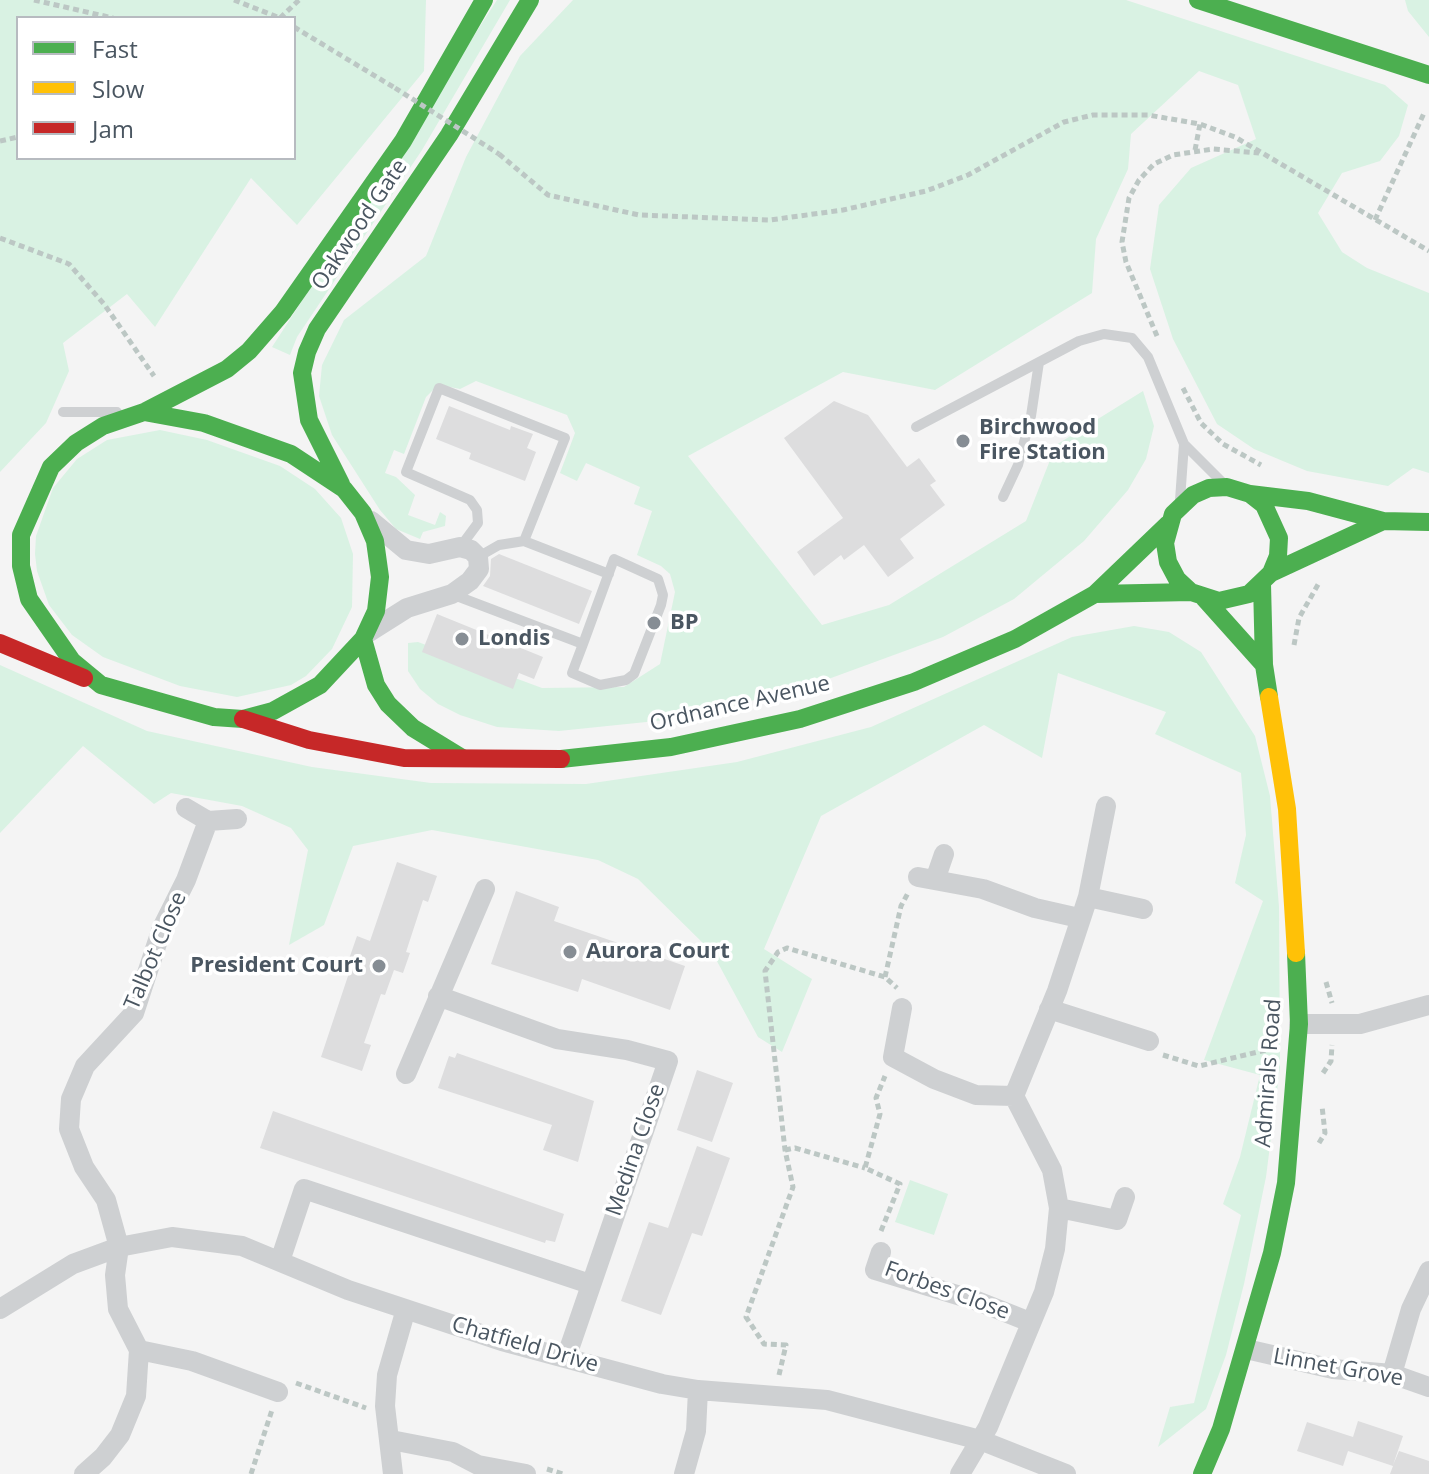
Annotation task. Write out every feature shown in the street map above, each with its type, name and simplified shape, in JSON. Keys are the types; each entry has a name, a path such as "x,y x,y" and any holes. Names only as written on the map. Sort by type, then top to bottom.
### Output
{"street":[{"path":"443,74 465,0"},
{"name":"Oakwood Gate","path":"34,499 51,467 76,443 227,369 266,333 403,141 484,0"},
{"name":"Oakwood Gate","path":"344,489 309,420 302,373 307,352 317,329 449,135 530,0"},
{"path":"1198,0 1429,75"},
{"path":"0,643 144,700 214,717 243,719 273,711 320,685 364,638 407,608 452,594 470,581 479,569 478,557 460,547 429,554 406,550 363,513 344,489 291,454 204,423 137,414"},
{"path":"1264,665 1197,595 1177,579 1168,562 1165,543 1168,524 1179,506 1201,491 1227,487 1250,494 1308,501 1383,521 1429,522"},
{"path":"1250,494 1264,505 1279,538 1278,556 1267,579"},
{"path":"1,525 34,499"},
{"path":"34,499 21,535 21,566 29,599 72,661 101,685"},
{"path":"363,513 375,541 380,577 376,611 364,638 376,685 388,704 413,728 467,761"},
{"path":"1197,595 1235,600 1267,579 1383,521"},
{"name":"Ordnance Avenue","path":"243,719 309,740 391,756 467,761 583,759 671,747 800,719 914,682 1015,639 1095,594 1168,524"},
{"name":"Admirals Road","path":"1202,1474 1221,1429 1272,1253 1286,1183 1299,1024 1293,872 1264,665 1267,579"},
{"name":"Ordnance Avenue","path":"1095,594 1197,595"},
{"path":"902,1008 893,1057 934,1079 976,1095 1014,1096 1049,1009 1088,897 1106,806"},
{"path":"186,808 208,821 237,819"},
{"name":"Talbot Close","path":"139,1350 118,1309 115,1275 119,1247 106,1200 84,1167 69,1129 71,1099 85,1066 134,1013 162,928 186,880 208,821"},
{"path":"944,854 926,878 983,889 1035,908 1079,918"},
{"path":"406,1074 485,889"},
{"path":"1088,897 1143,909"},
{"name":"Medina Close","path":"438,996 557,1039 627,1050 668,1061 566,1358"},
{"path":"1299,1024 1360,1024 1429,1005"},
{"path":"1049,1009 1149,1041"},
{"name":"Forbes Close","path":"960,1474 980,1440 1044,1292 1055,1249 1059,1208 1052,1170 1014,1096"},
{"path":"280,1261 304,1189 590,1284"},
{"path":"1059,1208 1117,1220 1125,1197"},
{"name":"Chatfield Drive","path":"0,1309 73,1264 119,1247 172,1237 242,1246 348,1290 566,1358 698,1390 827,1400 980,1440 1066,1474"},
{"name":"Forbes Close","path":"881,1252 875,1270 977,1301 1030,1322"},
{"path":"1392,1374 1411,1309 1429,1271"},
{"path":"393,1474 387,1416 387,1375 406,1309"},
{"name":"Linnet Grove","path":"1246,1349 1333,1369 1392,1374 1429,1387"},
{"path":"84,1474 103,1457 120,1435 136,1396 139,1350 192,1361 278,1392"},
{"path":"684,1474 696,1431 698,1390"},
{"path":"391,1440 453,1452 478,1465 526,1474"}],"lane":[{"path":"916,427 1079,341 1104,334 1132,338 1148,357 1184,444 1227,487"},
{"path":"1003,497 1018,465 1039,362"},
{"path":"460,547 478,523 477,510 470,500 406,472 439,388 565,438 524,541"},
{"path":"63,412 103,410 137,414"},
{"path":"1179,506 1184,444"},
{"path":"478,557 499,545 524,541 609,574"},
{"path":"614,559 652,573 662,586 661,605 634,674 626,680 600,685 572,673 609,574 614,559"},
{"path":"452,594 583,644"}],"path":[{"path":"34,0 104,16"},
{"path":"234,0 275,16"},
{"path":"282,16 299,0"},
{"path":"296,28 499,154 548,195 639,215 770,220 843,210 926,191 968,175 1053,127 1093,115 1148,115 1200,124 1235,137 1429,251"},
{"path":"1375,220 1425,111"},
{"path":"1195,150 1200,124"},
{"path":"1158,340 1126,262 1122,242 1129,198 1154,164 1173,155 1195,150 1239,149 1259,153"},
{"path":"0,238 69,264 104,304 158,383 137,414"},
{"path":"1178,378 1201,423 1246,459 1271,469"},
{"path":"885,977 901,906 926,878"},
{"path":"774,1397 786,1345 764,1344 746,1317 793,1187 785,1150 765,971 768,962 787,948 885,977 897,988 902,1008"},
{"path":"1149,1041 1156,1052 1199,1066 1266,1050"},
{"path":"865,1168 880,1114 876,1098 893,1057"},
{"path":"785,1150 795,1148 865,1168 900,1184 877,1241 881,1252"},
{"path":"251,1474 285,1379 387,1416"}],"green space":[{"path":"0,0 426,0 424,71 297,225 251,178 155,327 127,294 63,343 69,371 46,423 0,472"},
{"path":"497,0 510,0 422,150 297,337 290,355 272,347"},
{"path":"573,0 1126,0 1385,85 1408,105 1399,136 1380,161 1342,173 1318,213 1342,252 1367,268 1429,293 1429,473 1413,468 1388,486 1307,471 1254,449 1217,424 1173,339 1150,269 1159,205 1191,168 1256,139 1238,85 1199,71 1131,134 1128,169 1096,239 1092,293 935,390 843,372 688,456 822,625 889,605 1026,521 1056,445 1143,391 1154,426 1146,459 1128,490 1084,541 1014,599 943,637 812,685 685,718 559,731 497,727 438,704 420,689 408,671 408,643 418,642 542,688 624,687 660,664 675,592 670,574 661,566 637,555 652,511 634,504 640,487 586,463 577,481 560,473 575,433 567,415 476,381 460,389 445,386 433,390 426,397 404,454 394,450 385,473 396,477 415,495 408,515 435,525 440,512 446,516 445,526 423,532 420,539 396,529 380,510 332,435 319,396 322,365 344,320 426,256 466,157 520,56"},
{"path":"1405,0 1429,0 1429,37 1408,11"},
{"path":"160,430 207,440 280,466 315,489 341,518 353,554 352,607 332,649 306,676 291,685 237,697 180,686 103,657 72,635 49,605 37,571 35,554 36,536 53,488 77,459 107,440"},
{"path":"1134,626 1169,632 1201,652 1255,736 1270,796 1279,907 1280,1067 1266,1177 1244,1284 1226,1355 1206,1409 1158,1447 1170,1407 1194,1403 1241,1215 1223,1204 1240,1157 1260,1075 1204,1060 1263,901 1235,883 1246,835 1241,773 1155,734 1166,712 1058,673 1042,758 984,725 821,816 764,949 812,979 782,1052 758,1037 712,952 638,879 598,860 432,830 353,846 324,925 289,945 308,850 291,828 242,806 171,793 154,804 83,746 0,833 0,665 147,731 312,767 431,783 586,784 737,762 871,727 1072,637"},
{"path":"910,1180 948,1194 934,1235 895,1222"}],"building":[{"path":"834,401 868,415 907,467 919,458 936,481 930,485 945,505 900,539 914,558 888,577 864,545 844,560 841,555 814,576 797,552 843,518 784,438"},
{"path":"449,406 510,430 511,426 533,434 527,448 536,452 525,481 469,459 471,453 436,439"},
{"path":"499,554 592,591 579,624 483,586 490,576 491,559"},
{"name":"Londis","path":"437,614 543,657 534,679 519,673 513,689 422,652"},
{"name":"President Court","path":"397,862 437,876 428,902 423,900 406,952 410,953 403,973 394,970 385,995 381,994 364,1043 371,1045 362,1071 321,1057 353,961 349,959 357,936 370,941"},
{"name":"Aurora Court","path":"516,891 559,907 554,921 685,966 670,1010 582,979 578,992 491,964"},
{"path":"457,1053 594,1101 578,1162 543,1150 552,1125 438,1088 449,1056 455,1058"},
{"path":"697,1070 733,1083 712,1142 677,1130"},
{"path":"273,1111 564,1214 555,1242 546,1240 545,1243 260,1148"},
{"path":"697,1146 730,1158 702,1236 692,1233 661,1315 621,1301 649,1222 668,1228"},
{"path":"1358,1421 1403,1436 1393,1465 1399,1451 1429,1461 1429,1474 1390,1474 1393,1466 1348,1451 1343,1466 1297,1451 1307,1422 1353,1437"}],"traffic: fast":[{"path":"146,411 227,369 249,351 283,312 403,141 484,0"},
{"path":"341,484 309,420 302,373 307,352 317,329 449,135 530,0"},
{"path":"1198,0 1429,75"},
{"path":"144,412 204,423 291,454 344,489 363,513 375,541 380,577 376,611 363,639 320,685 273,711 243,719 214,717 101,685 72,661 29,599 21,566 21,535 51,467 76,443 103,426 144,412"},
{"path":"1095,594 1191,592 1219,601 1249,594 1271,573 1278,556 1279,538 1264,505 1250,494 1227,487 1209,488 1193,495 1173,514 1165,543 1168,562 1177,579 1191,592"},
{"path":"1250,494 1308,501 1383,521 1429,522"},
{"path":"1271,573 1383,521"},
{"path":"561,759 671,747 800,719 914,682 1015,639 1095,594 1168,524"},
{"path":"1262,584 1264,665 1269,697"},
{"path":"1204,598 1264,665"},
{"path":"363,639 376,685 388,704 413,728 462,758"},
{"path":"1202,1474 1221,1429 1272,1253 1286,1183 1299,1024 1296,953"}],"traffic: slow":[{"path":"1269,697 1287,809 1296,953"}],"traffic: jam":[{"path":"0,643 84,678"},
{"path":"243,719 309,740 404,758 561,759"}],"place":[{"name":"Birchwood Fire Station","path":"963,441"},
{"name":"BP","path":"654,623"},
{"name":"Londis","path":"462,639"},
{"name":"Aurora Court","path":"570,952"},
{"name":"President Court","path":"379,966"}]}
